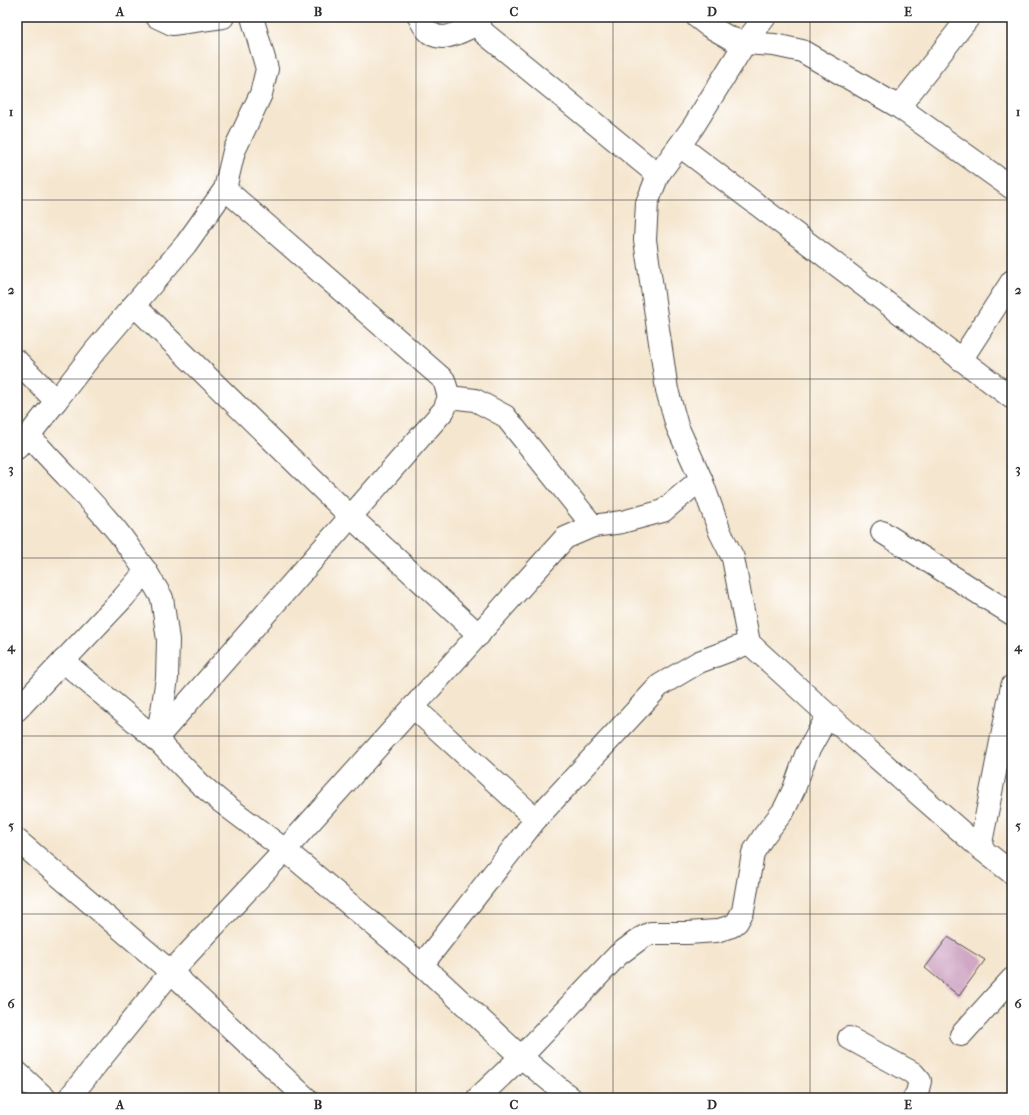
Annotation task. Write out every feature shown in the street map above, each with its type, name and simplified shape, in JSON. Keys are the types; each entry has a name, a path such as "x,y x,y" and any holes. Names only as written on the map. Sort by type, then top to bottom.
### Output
{"street":[{"path":"157,17 172,24 223,17"},
{"path":"156,739 167,678 168,640 162,598 146,571 112,525 76,484 46,455 23,441 94,352 186,244 225,189 234,151 261,94 267,69 252,17"},
{"path":"418,17 428,31 436,36 446,37 478,20 484,33 658,175"},
{"path":"697,17 707,25 730,38 745,43 774,45 802,51 899,107 1012,188"},
{"path":"765,17 745,43 680,146 658,175 647,203 646,248 667,390 677,426 701,479 720,532 733,558 748,643 980,848 1012,873"},
{"path":"899,107 969,17"},
{"path":"680,146 1012,398"},
{"path":"156,739 444,410 449,397 444,380 225,189"},
{"path":"961,360 1012,281"},
{"path":"134,305 351,517 479,635"},
{"path":"17,361 56,401"},
{"path":"449,397 475,400 505,416 593,526"},
{"path":"69,1098 171,972 285,850 565,538 593,526 622,522 663,511 701,479"},
{"path":"882,532 1012,614"},
{"path":"17,710 123,598 146,571"},
{"path":"422,965 536,820 660,685 699,662 748,643"},
{"path":"63,661 156,739 199,783 220,801 285,850 422,965 521,1057 571,1098"},
{"path":"980,848 1012,686"},
{"path":"413,707 536,820"},
{"path":"478,1098 521,1057 618,955 641,938 651,933 716,931 732,926 737,922 743,911 753,853 763,837 784,810 794,790 806,755 828,715"},
{"path":"17,840 171,972 306,1098"},
{"path":"961,1035 1012,979"},
{"path":"849,1038 913,1073 920,1082 918,1093 914,1098"},
{"path":"17,1072 45,1098"}],"building":[{"path":"948,937 985,960 959,996 925,968"}]}
